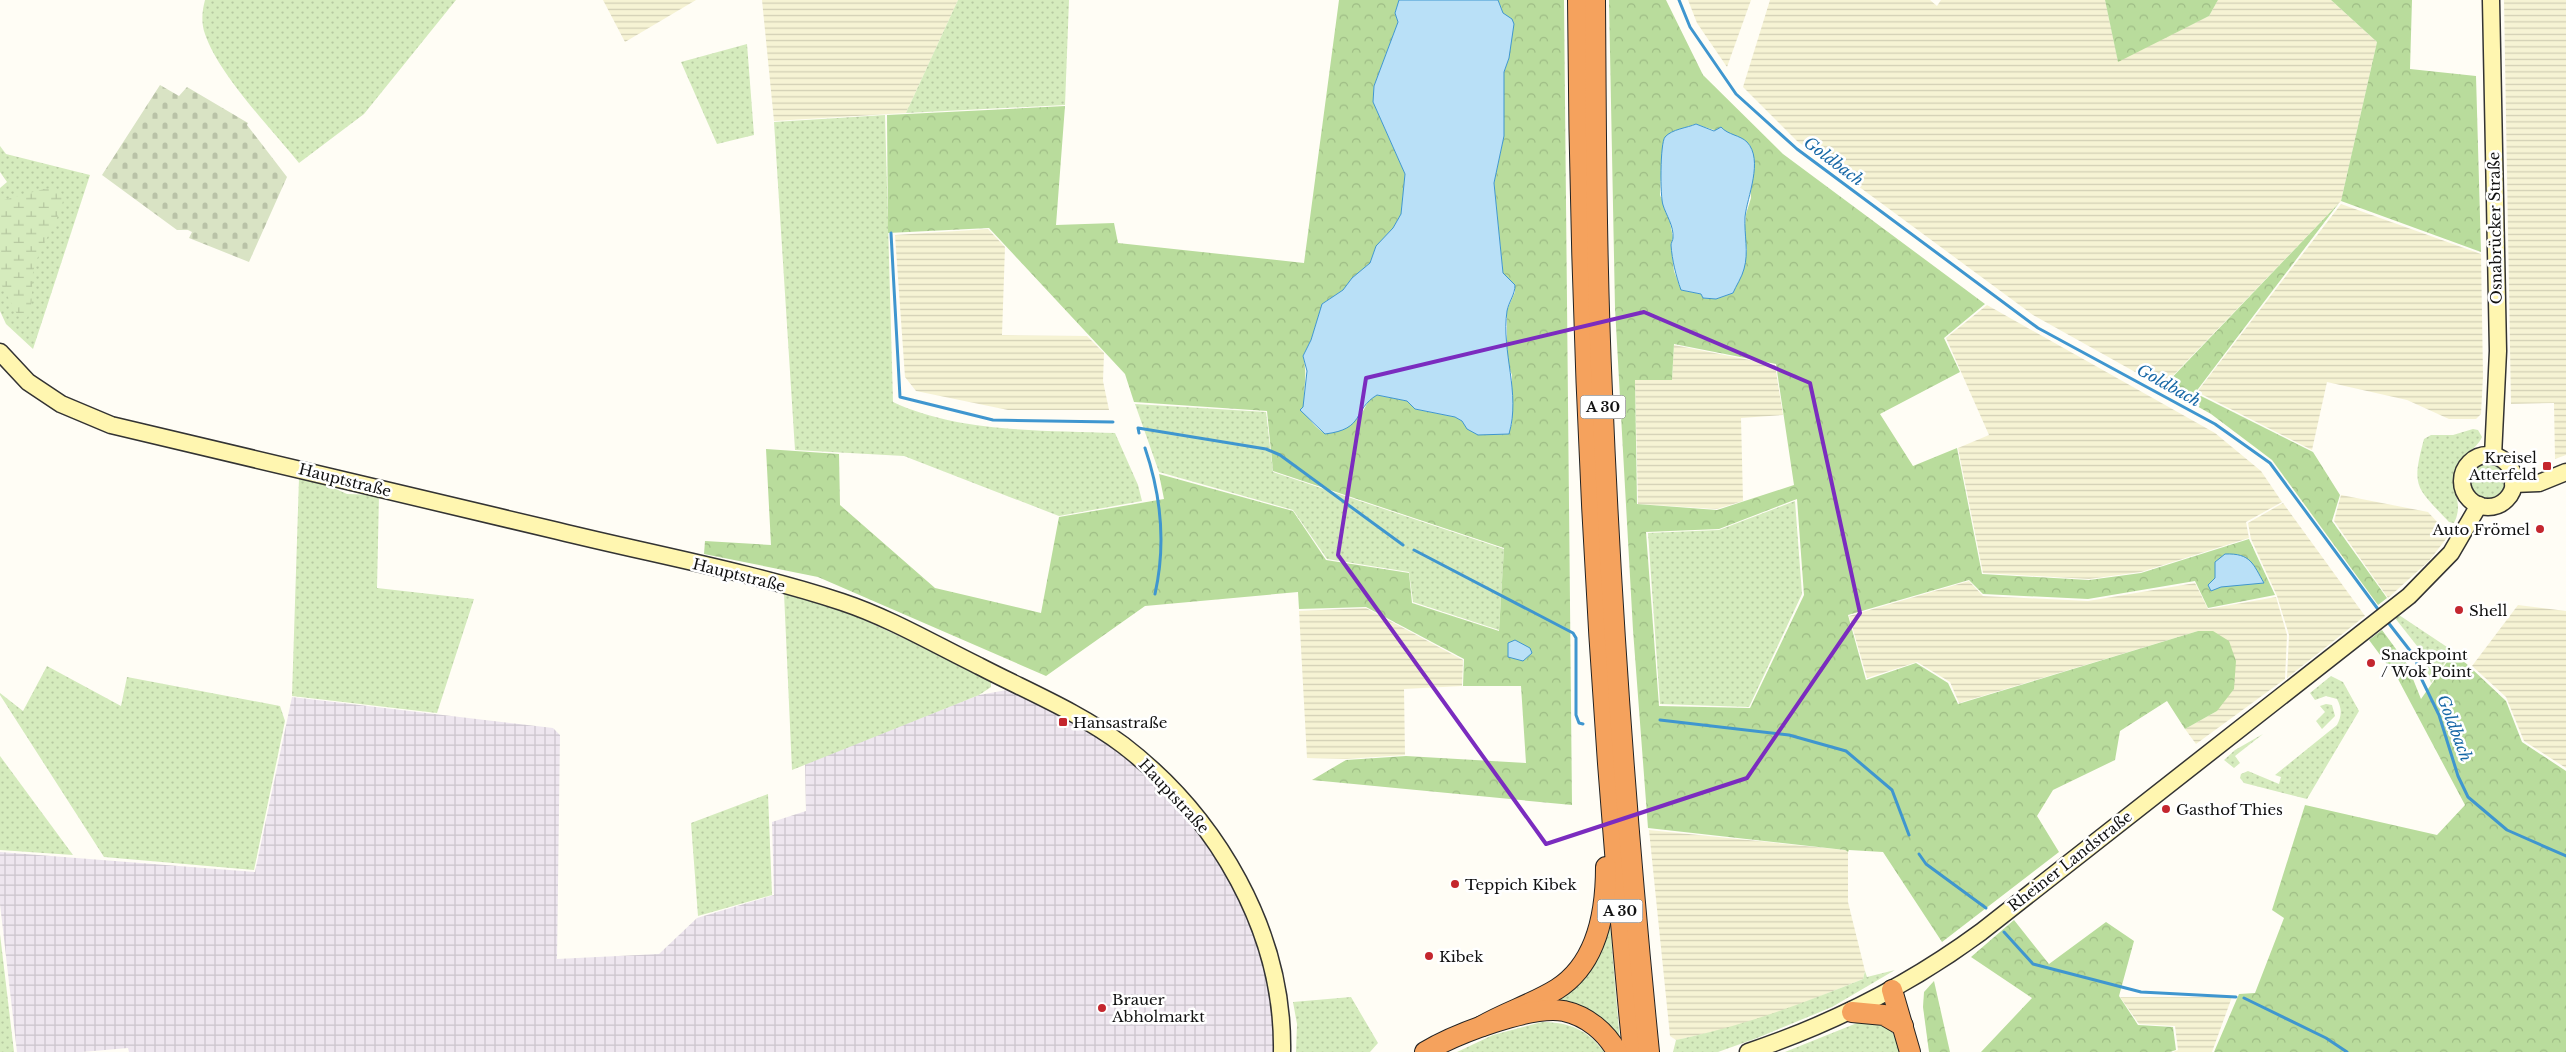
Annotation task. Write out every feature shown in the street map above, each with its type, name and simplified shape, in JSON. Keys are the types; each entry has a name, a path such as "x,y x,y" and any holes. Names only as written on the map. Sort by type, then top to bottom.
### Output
{"highway":[{"name":"A 30","path":"1578,0 1586,394 1592,528 1608,769 1633,1052"},
{"name":"A 30","path":"1595,0 1597,206 1607,503 1649,1052"},
{"path":"1425,1052 1440,1043 1482,1026 1557,989 1582,964 1598,934 1604,897 1606,869 1601,789 1608,769"},
{"path":"1892,990 1910,1052"},
{"path":"1644,1005 1656,1032 1658,1052"},
{"path":"1482,1026 1544,1011 1563,1011 1578,1016 1598,1028 1617,1052"},
{"path":"1852,1012 1884,1015 1903,1026"}],"street":[{"name":"Osnabrücker Straße","path":"2491,0 2498,351 2493,456"},
{"name":"Hauptstraße","path":"0,352 28,382 75,411 111,426 468,509 824,597 890,622 1067,710 1121,744 1150,768 1180,799 1226,857 1244,891 1270,960 1281,1018 1282,1052"},
{"path":"2486,456 2493,456 2500,459 2511,470 2513,484 2507,498 2501,503 2477,508 2463,489 2463,474 2472,462 2486,456"},
{"path":"2513,484 2539,482 2566,472"},
{"name":"Rheiner Landstraße","path":"1748,1052 1814,1029 1852,1012 1947,957 1981,932 2389,611 2442,565 2460,541 2477,508"}],"highlighted area":[{"path":"1644,312 1810,383 1860,613 1747,778 1546,844 1338,555 1366,378"}],"shaded area":[{"path":"603,0 696,0 625,42"},
{"path":"762,0 958,0 906,113 774,121"},
{"path":"1688,0 1751,0 1727,67 1697,23"},
{"path":"1770,0 1930,0 1937,6 1941,0 2105,0 2118,61 2209,16 2218,0 2331,0 2377,42 2341,201 2162,387 2033,315 1797,141 1743,87"},
{"path":"2504,0 2566,0 2566,455 2555,459 2554,403 2511,404"},
{"path":"2341,204 2481,254 2483,376 2481,414 2476,419 2449,419 2407,400 2327,382 2312,450 2197,392"},
{"path":"988,229 1005,247 1002,335 1087,336 1104,353 1103,381 1109,410 1008,410 916,391 905,377 895,235"},
{"path":"1987,305 2215,433 2261,471 2282,502 2246,522 2249,538 2141,572 2089,579 1983,573 1958,448 1989,435 1946,338"},
{"path":"1674,345 1775,365 1783,415 1741,418 1743,501 1717,509 1638,504 1635,380 1672,380"},
{"path":"2341,495 2428,512 2449,535 2429,561 2388,598 2334,521"},
{"path":"2283,503 2365,616 2287,678 2289,635 2277,596 2251,539 2248,523"},
{"path":"1969,581 1983,596 2088,601 2195,583 2208,609 2276,597 2287,635 2285,679 2196,744 2185,729 2217,711 2213,631 2198,631 1959,703 1950,682 1917,662 1867,678 1849,616"},
{"path":"2518,605 2566,611 2566,768 2524,741 2506,697 2472,666"},
{"path":"1366,608 1463,660 1462,686 1404,689 1405,755 1346,759 1307,758 1299,611"},
{"path":"1018,688 1145,767 1195,823 1245,905 1264,959 1276,1027 1275,1052 129,1052 128,1048 82,1052 17,1052 0,904 0,852 255,872 292,697 553,728 560,735 557,959 659,954 697,918 774,895 772,822 806,811 805,764 979,695"},
{"path":"1649,830 1845,850 1848,852 1848,902 1865,971 1863,979 1778,1013 1722,1030 1676,1040 1670,1036"},
{"path":"2120,997 2232,997 2212,1052 2173,1052 2178,1050 2175,1026 2139,1024"}],"green space":[{"path":"205,0 456,0 364,114 299,163 233,83 212,50 203,26"},
{"path":"958,0 1069,0 1065,105 906,113"},
{"path":"1339,0 1399,0 1395,13 1398,22 1374,86 1373,102 1405,174 1401,214 1393,228 1376,246 1370,263 1352,278 1343,290 1322,304 1311,340 1303,356 1305,368 1305,407 1314,425 1325,434 1362,413 1369,400 1377,395 1407,401 1415,409 1455,417 1462,421 1468,429 1512,425 1512,375 1507,362 1507,310 1515,292 1515,285 1503,273 1494,183 1504,136 1504,72 1509,58 1507,18 1498,0 1564,0 1572,805 1312,780 1346,760 1406,756 1526,763 1521,686 1463,686 1464,659 1366,607 1299,609 1298,592 1145,606 1046,676 818,577 704,554 705,541 771,545 766,449 839,454 840,505 935,588 1041,613 1059,517 1164,499 1159,474 1293,511 1326,560 1409,573 1412,603 1499,631 1504,548 1273,471 1267,411 1134,402 1125,374 989,228 888,233 887,115 1065,106 1056,225 1114,223 1118,243 1304,263"},
{"path":"1609,0 1666,0 1703,75 1783,154 1985,304 1944,338 1960,372 1880,414 1913,466 1957,448 1982,574 2089,580 2141,573 2249,539 2275,595 2208,608 2195,581 2088,599 1983,594 1969,580 1848,615 1866,680 1916,663 1948,683 1958,704 2198,631 2213,631 2229,641 2236,661 2234,689 2217,711 2185,729 2167,701 2120,731 2115,760 2053,790 2037,816 2059,852 1942,942 1883,852 1849,850 1848,852 1845,850 1648,828 1633,630 1615,308","holes":["1696,124 1729,134 1747,143 1751,198 1746,214 1744,237 1747,250 1733,293 1716,299 1703,298 1701,294 1681,290 1674,271 1671,244 1673,238 1669,217 1660,195 1662,153 1675,131","1674,344 1776,364 1794,485 1717,510 1637,504 1635,380 1672,380","1797,499 1804,595 1750,708 1659,706 1646,532 1719,529"]},
{"path":"2105,0 2218,0 2209,16 2118,62"},
{"path":"2331,0 2412,0 2410,69 2476,76 2481,252 2341,201 2377,42"},
{"path":"747,44 754,135 717,144 681,62"},
{"path":"160,85 179,96 187,87 248,123 247,125 287,177 249,262 189,238 192,232 177,230 102,175"},
{"path":"885,115 893,402 945,420 973,425 1031,430 1115,433 1138,485 1142,501 1059,516 904,456 795,450 774,122"},
{"path":"0,146 6,154 90,175 33,349 6,324 0,311 0,188 7,182 0,172"},
{"path":"56,188 64,196 62,205 34,268 32,300 27,318 18,316 0,282 0,201 44,189"},
{"path":"2339,203 2195,393 2313,452 2340,495 2332,521 2387,598 2378,605 2272,460 2211,414 2163,387"},
{"path":"1135,404 1266,412 1273,472 1504,549 1499,630 1413,602 1409,572 1327,559 1293,510 1159,472"},
{"path":"2473,429 2478,430 2482,437 2476,446 2460,460 2455,470 2454,484 2458,508 2454,523 2449,522 2429,501 2419,486 2417,478 2418,468 2424,439 2431,435 2453,435"},
{"path":"2487,462 2494,463 2500,468 2505,474 2505,488 2500,494 2494,499 2487,500 2480,499 2474,494 2469,488 2468,481 2469,474 2474,468 2480,463"},
{"path":"299,478 327,485 347,494 379,495 377,588 474,599 437,713 292,696"},
{"path":"1795,501 1802,594 1749,707 1660,704 1648,533 1719,530"},
{"path":"784,593 818,599 991,678 991,687 979,695 792,770"},
{"path":"2399,615 2453,651 2431,683 2421,651 2395,618"},
{"path":"2382,630 2407,664 2421,699 2454,652 2506,701 2522,742 2566,771 2566,1052 2214,1052 2239,994 2255,993 2284,918 2272,910 2305,805 2437,835 2465,805 2398,679 2369,640"},
{"path":"47,666 121,706 127,677 280,706 285,721 254,870 104,857 0,695 0,693 23,711"},
{"path":"2331,676 2343,682 2359,711 2307,799 2244,783 2240,778 2241,774 2248,771 2279,784 2281,777 2275,775 2337,725 2341,712 2337,699 2326,696 2315,700 2310,693"},
{"path":"2332,705 2335,716 2322,729 2316,721 2325,712 2320,706"},
{"path":"2263,734 2235,756 2240,763 2234,768 2224,760 2235,750"},
{"path":"0,756 73,855 0,850"},
{"path":"768,794 772,895 698,916 691,823"},
{"path":"1609,913 1620,1042 1605,1023 1591,1013 1574,1007 1550,1003 1576,985 1592,966 1603,943"},
{"path":"2014,920 2049,964 2106,922 2134,941 2119,996 2138,1025 2173,1027 2176,1050 2170,1052 1981,1052 2032,998 1971,957"},
{"path":"0,934 14,1052 0,1052"},
{"path":"1895,970 1832,1007 1757,1038 1718,1052 1673,1052 1676,1040 1724,1028 1793,1006 1863,979 1865,971 1867,977"},
{"path":"1934,981 1950,1052 1929,1052 1923,1007 1924,992"},
{"path":"1351,997 1378,1043 1370,1052 1296,1052 1297,1024 1293,1002"},
{"path":"1872,1020 1884,1026 1894,1035 1900,1052 1785,1052 1862,1021"},
{"path":"1542,1022 1552,1022 1577,1029 1591,1038 1604,1052 1457,1052 1493,1035"}],"water":[{"path":"1399,0 1498,0 1503,13 1512,19 1514,24 1509,58 1504,72 1504,136 1494,183 1503,273 1515,285 1507,311 1506,326 1513,403 1509,434 1478,435 1467,429 1462,421 1455,417 1415,409 1407,401 1377,395 1369,401 1353,423 1338,432 1325,434 1300,410 1303,407 1307,371 1303,356 1311,340 1322,304 1343,290 1352,278 1370,263 1376,246 1393,228 1401,214 1405,174 1373,102 1374,86 1398,22 1395,13"},
{"path":"1696,124 1714,131 1721,127 1744,140 1752,150 1754,158 1753,179 1745,217 1746,250 1744,269 1733,293 1716,299 1703,298 1701,294 1681,290 1672,256 1672,229 1662,200 1661,159 1663,141 1668,134"},
{"path":"2225,554 2241,555 2246,558 2254,565 2264,583 2221,587 2211,591 2208,585 2215,578 2215,562"},
{"path":"1515,640 1530,648 1532,653 1523,661 1508,657 1508,643"}],"waterway":[{"name":"Goldbach","path":"1679,0 1690,27 1736,94 1797,149 2038,328 2215,424 2270,463 2380,612"},
{"path":"891,233 900,397 993,420 1113,422"},
{"path":"1139,433 1138,428 1266,449 1280,455 1403,545"},
{"path":"1145,448 1155,484 1160,520 1160,557 1155,594"},
{"path":"1414,550 1573,633 1576,638 1576,715 1579,723 1583,724"},
{"name":"Goldbach","path":"2387,621 2415,657 2422,680 2439,715 2458,776 2468,797 2507,830 2566,856"},
{"path":"1660,720 1789,735 1846,751 1892,790 1909,835"},
{"path":"1919,854 1926,864 1986,908"},
{"path":"2004,932 2033,964 2141,992 2236,997"},
{"path":"2244,998 2326,1038 2347,1052"}],"place":[{"name":"Kreisel Atterfeld","path":"2547,466"},
{"name":"Auto Frömel","path":"2540,529"},
{"name":"Shell","path":"2459,610"},
{"name":"Snackpoint / Wok Point","path":"2371,663"},
{"name":"Hansastraße","path":"1063,722"},
{"name":"Gasthof Thies","path":"2166,809"},
{"name":"Teppich Kibek","path":"1455,884"},
{"name":"Kibek","path":"1429,956"},
{"name":"Brauer Abholmarkt","path":"1102,1008"}]}
